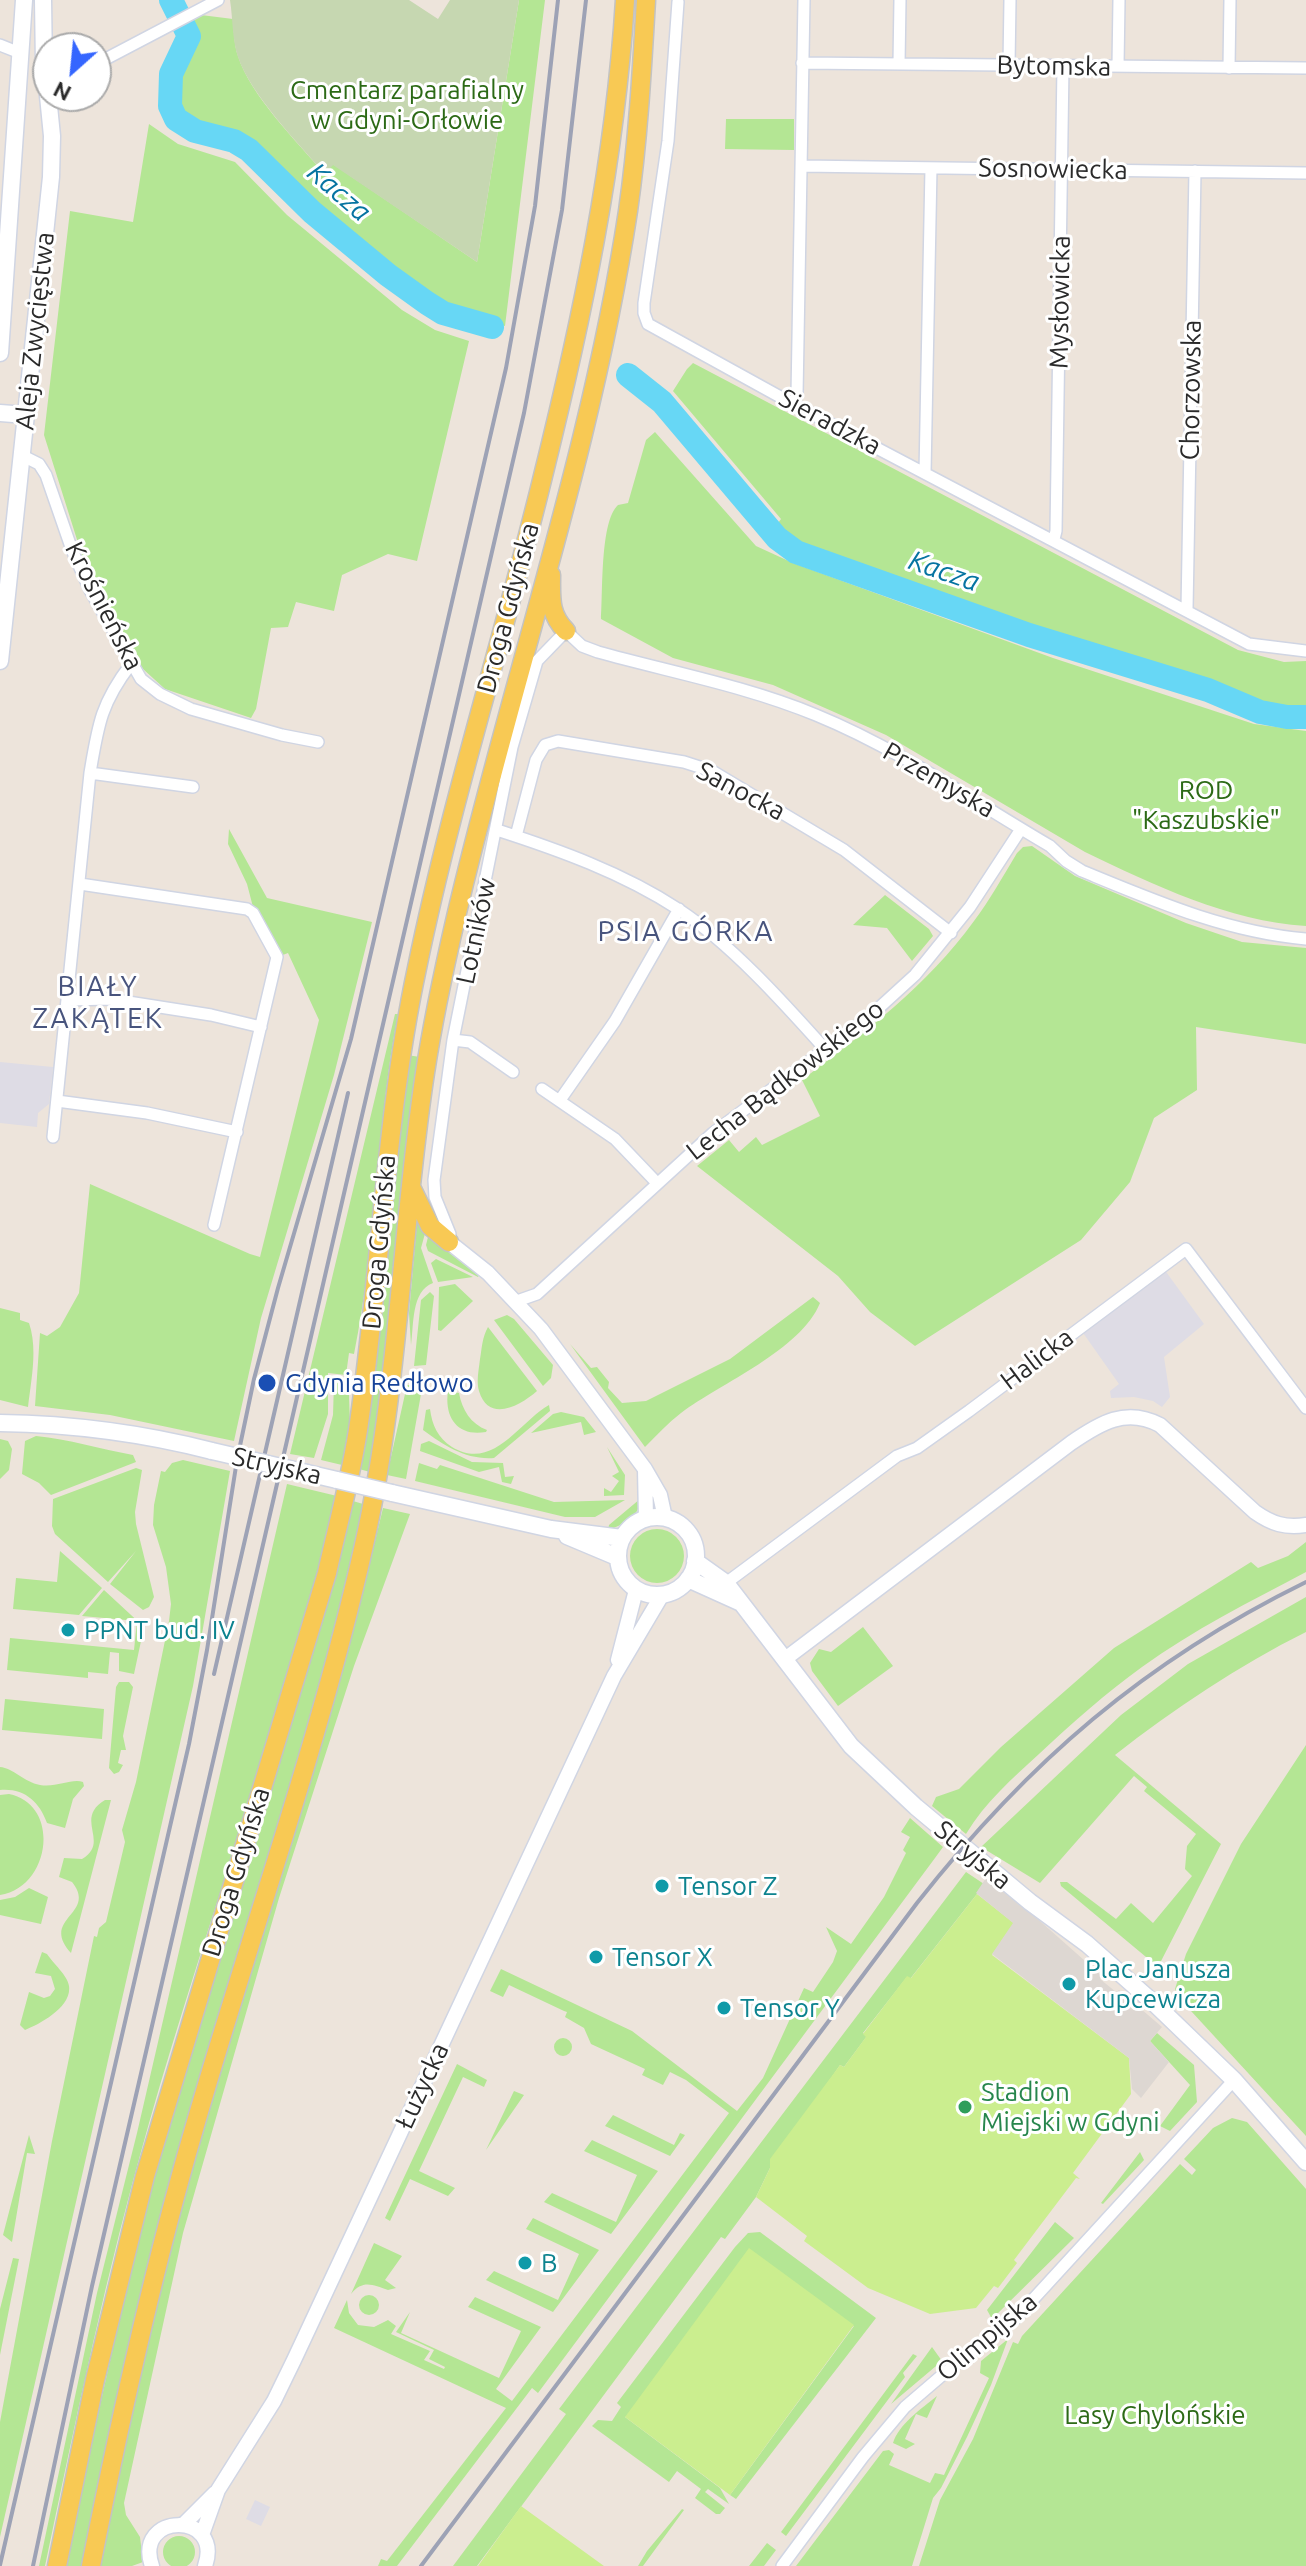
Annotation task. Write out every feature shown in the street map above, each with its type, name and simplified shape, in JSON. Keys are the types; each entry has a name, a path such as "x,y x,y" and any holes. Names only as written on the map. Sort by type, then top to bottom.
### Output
{"main road":[{"name":"Aleja Zwycięstwa","path":"0,353 24,0"},
{"name":"Aleja Zwycięstwa","path":"43,0 43,32"},
{"name":"Droga Gdyńska","path":"57,2566 95,2380 145,2176 327,1573 343,1504 368,1352 389,1134 401,1048 463,771 544,475 592,260 612,142 625,0"},
{"name":"Droga Gdyńska","path":"91,2566 119,2422 160,2249 339,1651 366,1539 394,1368 426,1063 483,801 586,417 623,236 641,98 646,0"},
{"name":"Aleja Zwycięstwa","path":"0,661 51,177 50,112"},
{"path":"0,413 26,415"},
{"path":"550,555 551,609 556,621 566,631"},
{"path":"411,1187 430,1226 449,1242"},
{"name":"Stryjska","path":"0,1423 26,1421 138,1435 551,1529 622,1538"},
{"path":"646,1518 665,1518 679,1524 689,1534 695,1547 695,1561 681,1587 662,1595 649,1595 636,1590 626,1581 617,1557 622,1538 636,1523 646,1518"},
{"name":"Stryjska","path":"551,1529 617,1557"},
{"name":"Stryjska","path":"695,1561 726,1583 842,1735 890,1784 1030,1902 1087,1944 1156,2005 1234,2080 1306,2162"},
{"name":"Stryjska","path":"688,1579 740,1603"}],"street":[{"path":"112,56 218,0"},
{"path":"793,404 797,395 804,0"},
{"path":"899,64 900,0"},
{"path":"1009,65 1010,0"},
{"path":"1118,66 1119,0"},
{"path":"1229,68 1230,0"},
{"name":"Sieradzka","path":"678,2 668,141 644,303 646,320 652,327 1249,644 1306,651"},
{"path":"0,45 20,53"},
{"name":"Bytomska","path":"802,63 1306,68"},
{"name":"Mysłowicka","path":"1054,539 1063,66"},
{"name":"Sosnowiecka","path":"801,166 1306,173"},
{"path":"925,473 931,168"},
{"name":"Chorzowska","path":"1187,609 1195,171"},
{"name":"Krośnieńska","path":"21,455 39,464 46,475 78,563 141,679 160,694 191,709 269,732 318,742"},
{"name":"Przemyska","path":"566,631 582,646 598,652 764,697 846,728 904,758 1050,846 1073,866 1179,910 1252,931 1306,939"},
{"name":"Lotników","path":"449,1242 450,1234 435,1197 434,1180 453,1040 512,747 537,661 566,631"},
{"path":"53,1137 90,773 105,702 131,664"},
{"name":"Sanocka","path":"516,836 536,760 545,745 558,741 684,762 712,771 743,788 844,850 951,933"},
{"path":"90,773 193,787"},
{"name":"Lecha Bądkowskiego","path":"517,1301 537,1294 713,1133 870,1016 915,975 951,933 1021,829"},
{"path":"497,830 631,883 679,909 727,948 825,1049"},
{"path":"80,884 239,906 253,913 277,957 277,968 214,1225"},
{"path":"560,1100 615,1021 679,909"},
{"path":"69,1000 109,999 211,1015 261,1027"},
{"path":"453,1040 470,1042 513,1072"},
{"path":"542,1089 615,1139 657,1183"},
{"path":"57,1101 147,1113 237,1132"},
{"path":"449,1242 517,1301 549,1340 645,1469 660,1495 665,1518"},
{"name":"Halicka","path":"726,1583 897,1456 917,1448 969,1411 1186,1249 1306,1408"},
{"path":"785,1659 1071,1443 1109,1420 1124,1416 1149,1419 1176,1438 1255,1512 1282,1526 1306,1525"},
{"path":"645,1469 646,1518"},
{"name":"Łużycka","path":"614,1676 636,1590"},
{"name":"Łużycka","path":"152,2566 150,2547 156,2534 174,2524 184,2524 218,2490 268,2412 614,1676 662,1595"},
{"name":"Olimpijska","path":"782,2566 905,2407 1016,2318 1234,2080"},
{"name":"Łużycka","path":"205,2566 208,2549 202,2535 218,2490"},
{"path":"184,2524 202,2535"}],"shaded area":[{"path":"0,1062 53,1067 49,1104 38,1113 37,1127 0,1123"},
{"path":"1164,1269 1204,1324 1164,1357 1170,1397 1162,1407 1153,1401 1134,1397 1111,1398 1110,1391 1119,1384 1081,1330"},
{"name":"Plac Janusza Kupcewicza","path":"988,1875 1102,1976 1100,1979 1116,1992 1119,1990 1162,2027 1150,2041 1169,2062 1141,2098 1132,2089 1129,2058 992,1954 1013,1923 976,1893"},
{"path":"255,2500 270,2507 261,2526 246,2519"}],"green space":[{"name":"Cmentarz parafialny w Gdyni-Orłowie","path":"230,0 409,0 438,19 450,0 519,0 477,262 333,165 325,174 276,118 244,72 235,43"},
{"path":"519,0 545,0 505,326 439,309 314,206 252,147 239,138 179,118 173,103 174,79 179,64 192,44 188,23 201,15 233,19 237,52 253,87 324,173 333,164 477,262"},
{"path":"726,119 794,119 794,150 725,149"},
{"path":"149,124 178,144 235,162 287,215 402,310 435,330 469,341 417,561 388,554 342,575 334,611 296,602 288,627 271,628 256,709 251,718 165,689 143,669 103,603 85,565 44,435 70,211 133,222"},
{"path":"693,363 1238,650 1284,662 1306,661 1306,708 1280,707 1061,641 942,595 834,560 788,540 775,527 781,519 673,391"},
{"name":"ROD \"Kaszubskie\"","path":"655,432 756,546 793,563 1053,658 1254,724 1306,731 1306,926 1248,917 1165,889 1085,852 886,735 773,685 673,658 601,619 608,526 618,505 628,503 646,440"},
{"path":"229,829 267,898 372,922 334,1075 261,1318 234,1441 110,1415 35,1406 40,1333 47,1336 60,1327 79,1293 90,1184 260,1257 319,1020 288,953 280,956 253,907 247,884 228,844"},
{"path":"1032,846 1075,876 1186,923 1242,942 1306,948 1306,1044 1196,1027 1197,1090 1154,1118 1130,1182 1081,1240 915,1346 870,1312 838,1276 697,1166 729,1140 739,1152 756,1137 762,1145 820,1116 802,1080 872,1026 936,967 980,913 1017,853 1023,847"},
{"path":"885,895 929,929 933,936 912,961 887,928 853,925"},
{"path":"395,1014 398,1014 385,1099 362,1312 354,1354 349,1353 346,1375 328,1373 328,1414 314,1458 290,1454"},
{"path":"407,1055 420,1057 385,1376 370,1472 359,1469"},
{"path":"417,1224 426,1230 421,1248 433,1283 426,1287 417,1301 411,1345 409,1313"},
{"path":"429,1233 480,1274 478,1277 428,1251"},
{"path":"436,1259 473,1277 438,1282 431,1263"},
{"path":"455,1284 473,1301 441,1331 438,1330 439,1287"},
{"path":"430,1292 434,1296 426,1365 414,1366 421,1300"},
{"path":"813,1297 820,1303 796,1336 778,1351 681,1413 645,1447 570,1344 591,1368 597,1367 609,1382 608,1388 622,1403 646,1401 730,1359"},
{"path":"0,1308 20,1313 20,1320 29,1323 32,1333 28,1407 0,1400"},
{"path":"507,1315 514,1319 553,1365 551,1378 543,1386 494,1320"},
{"path":"488,1327 537,1391 523,1402 506,1409 490,1407 478,1387 484,1335"},
{"path":"413,1373 423,1374 424,1377 406,1479 387,1475 407,1385 411,1385"},
{"path":"334,1382 344,1383 344,1393 349,1395 350,1425 342,1465 321,1460 333,1415"},
{"path":"448,1391 459,1393 468,1416 486,1432 468,1432 455,1424 448,1410"},
{"path":"549,1405 550,1411 494,1458 465,1454 423,1430 426,1410 430,1409 436,1431 443,1440 467,1453 480,1453 505,1442"},
{"path":"561,1412 584,1417 596,1432 584,1435 581,1422 531,1433 553,1414"},
{"path":"36,1436 133,1455 136,1462 51,1495 39,1483 22,1474 25,1441"},
{"path":"0,1439 8,1441 12,1449 9,1470 0,1479"},
{"path":"429,1441 472,1462 503,1463 505,1477 514,1476 511,1484 502,1482 499,1467 479,1472 420,1451 421,1444"},
{"path":"607,1447 625,1475 624,1495 604,1496 604,1488 611,1492 619,1481 612,1476 619,1472"},
{"path":"183,1460 230,1471 193,1686 0,2537 0,2422 94,1936 97,1937 99,1928 106,1922 125,1842 122,1830 136,1782 169,1621 171,1604 166,1567 153,1525 154,1505 161,1471 165,1472 172,1463"},
{"path":"419,1463 437,1469 440,1465 554,1502 625,1500 595,1517 565,1517 415,1481"},
{"path":"136,1468 142,1470 136,1524 154,1597 149,1607 143,1610 110,1584 136,1551 108,1582 55,1534 52,1526 53,1499"},
{"path":"287,1484 337,1496 295,1654 149,2123 106,2288 45,2566 39,2566 97,2293"},
{"path":"640,1499 634,1515 625,1523 608,1530 609,1525"},
{"path":"353,1501 363,1504 324,1667 164,2200 102,2461 81,2566 66,2566 118,2326 163,2147 314,1649"},
{"path":"383,1508 410,1514 354,1666 279,1898 183,2233 124,2503 126,2515 140,2537 143,2562 132,2566 99,2566 148,2341 182,2206 312,1771"},
{"path":"657,1529 676,1537 684,1556 676,1575 657,1583 638,1575 630,1556 638,1537"},
{"path":"1306,1542 1306,1572 1202,1628 1129,1677 1009,1782 990,1801 966,1834 932,1806 936,1797 959,1789 1001,1747 1114,1648 1251,1562 1258,1568 1288,1556"},
{"path":"60,1551 102,1588 79,1615 13,1609 16,1578 57,1582"},
{"path":"104,1590 144,1627 134,1674 119,1671 119,1653 110,1652 108,1674 88,1672 88,1678 7,1670 10,1638 134,1650 137,1621 82,1616"},
{"path":"1306,1597 1306,1632 1208,1689 1115,1755 1221,1844 1158,1967 1060,1882 1067,1882 1116,1919 1131,1903 1153,1923 1192,1876 1185,1869 1187,1846 1196,1834 1144,1791 1147,1787 1134,1776 1040,1883 981,1847 1121,1715 1188,1664"},
{"path":"863,1627 893,1666 838,1706 812,1671 810,1663 819,1649 831,1652"},
{"path":"119,1682 129,1682 133,1687 123,1736 126,1750 121,1750 118,1763 123,1765 114,1774 109,1768 116,1687"},
{"path":"5,1699 104,1709 102,1739 2,1730"},
{"path":"1306,1745 1306,2136 1180,1999 1175,1989 1186,1954 1241,1844"},
{"path":"0,1767 40,1785 83,1782 84,1786 73,1799 65,1828 47,1823 40,1808 30,1798 16,1791 0,1790"},
{"path":"9,1794 26,1801 37,1813 43,1829 43,1846 39,1863 30,1878 17,1889 0,1895 0,1795"},
{"path":"105,1800 111,1800 71,1953 61,1932 75,1909 78,1893 72,1882 59,1877 64,1858 82,1859 90,1852 94,1838 92,1815"},
{"path":"910,1818 943,1847 538,2393 532,2388 397,2566 378,2566 381,2559 387,2561 506,2408 334,2328 347,2300 349,2313 358,2325 374,2327 388,2320 396,2326 391,2334 430,2351 424,2360 445,2367 429,2359 434,2350 396,2332 410,2312 401,2333 499,2378 521,2331 468,2307 475,2297 541,2327 496,2389 512,2401 729,2113 686,2080 670,2072 663,2085 642,2075 645,2069 591,2044 584,2028 565,2017 567,2012 509,1985 503,1997 490,1991 501,1969 632,2031 737,2111 763,2078 804,1988 813,1992 833,1962 837,1951 826,1927 851,1944 884,1897 906,1853 903,1850 910,1837 901,1832"},
{"path":"966,1872 984,1884 910,1979 907,1977 863,2033 867,2036 844,2067 840,2065 770,2168 756,2197 725,2239 721,2237 477,2566 453,2566 566,2414 559,2409"},
{"path":"29,1888 48,1897 41,1924 0,1915 0,1900 15,1897"},
{"name":"Stadion Miejski w Gdyni","path":"977,1894 1014,1923 992,1955 1129,2058 1131,2094 1073,2173 1080,2179 1076,2178 1014,2260 1017,2263 998,2288 994,2286 976,2308 930,2314 868,2288 804,2241 807,2236 756,2197 770,2168 770,2159 840,2065 844,2067 866,2037 863,2034 907,1976 911,1978"},
{"path":"42,1952 66,1978 69,1994 54,2014 25,2030 20,2025 29,1992 44,1998 55,1989 51,1976 35,1973"},
{"path":"1157,2033 1194,2065 1197,2102 1170,2131 1160,2126 1190,2085 1150,2041"},
{"path":"559,2038 567,2038 572,2047 570,2054 559,2056 554,2051 554,2043"},
{"path":"457,2064 487,2080 484,2087 463,2077 419,2171 455,2188 448,2196 410,2179 390,2221 385,2218"},
{"path":"513,2093 524,2095 486,2150"},
{"path":"613,2115 674,2145 680,2133 685,2135 670,2156 605,2126"},
{"name":"Lasy Chylońskie","path":"1232,2118 1247,2122 1306,2189 1306,2566 919,2566 940,2500 973,2439 1013,2342 1018,2344 1180,2164 1192,2175 1196,2170 1184,2159 1213,2128"},
{"path":"29,2135 35,2154 27,2153 12,2242 3,2235"},
{"path":"592,2140 658,2171 611,2234 544,2202 552,2193 616,2222 637,2175 584,2151"},
{"path":"1140,2152 1144,2160 1101,2203"},
{"path":"533,2218 599,2250 553,2312 486,2280 494,2271 558,2300 579,2254 526,2229"},
{"path":"1055,2222 1074,2238 992,2319 987,2310"},
{"path":"760,2232 876,2318 736,2499 730,2495 854,2326 625,2417 720,2488 729,2504 708,2489 705,2492 725,2508 716,2514 695,2498 701,2489 677,2471 669,2482 592,2426 598,2420 612,2421 621,2407 617,2403 735,2247 748,2233"},
{"path":"374,2243 402,2256 385,2280 396,2288 388,2290 364,2285 351,2294"},
{"path":"749,2248 854,2325 730,2495 625,2417"},
{"path":"13,2258 19,2259 0,2355 0,2309"},
{"path":"365,2295 373,2295 379,2305 373,2315 365,2315 359,2309 359,2301"},
{"path":"1008,2339 967,2437 933,2498 912,2566 796,2566 883,2451 889,2450 894,2454 889,2465 930,2483 935,2473 944,2475 989,2378 980,2373 981,2361"},
{"path":"932,2347 942,2361 891,2404"},
{"path":"913,2354 917,2356 903,2373 905,2377 786,2536 781,2532"},
{"path":"937,2396 927,2418 916,2414 905,2439 915,2444 906,2449 893,2443 905,2423"},
{"path":"521,2506 604,2566 478,2566"},
{"path":"682,2509 643,2566 638,2566 647,2551"},
{"path":"179,2536 191,2540 195,2552 191,2564 179,2568 167,2564 163,2552 167,2540"},
{"path":"767,2543 776,2550 764,2566 749,2566"}],"waterway":[{"name":"Kacza","path":"171,0 189,36 171,74 170,106 176,119 195,131 234,141 249,150 312,212 427,303 443,313 492,327"},
{"name":"Kacza","path":"628,375 662,402 777,538 796,552 1029,635 1208,690 1260,712 1306,717"}],"railway":[{"path":"0,2565 189,1744 237,1460 254,1379 351,1039 506,368 535,206 558,0"},
{"path":"33,2566 92,2286 524,413 562,210 586,0"},
{"path":"214,1674 348,1093"},
{"path":"421,2566 917,1903 1002,1804 1046,1760 1141,1681 1193,1646 1306,1582"}],"place":[{"name":"Gdynia Redłowo","path":"267,1383"},
{"name":"PPNT bud. IV","path":"68,1630"},
{"name":"Tensor Z","path":"662,1886"},
{"name":"Tensor X","path":"596,1957"},
{"name":"Plac Janusza Kupcewicza","path":"1069,1984"},
{"name":"Tensor Y","path":"724,2008"},
{"name":"Stadion Miejski w Gdyni","path":"965,2107"},
{"name":"B","path":"525,2263"}],"district":[{"name":"PSIA GÓRKA","path":"686,932"},
{"name":"BIAŁY ZAKĄTEK","path":"98,1003"}]}
